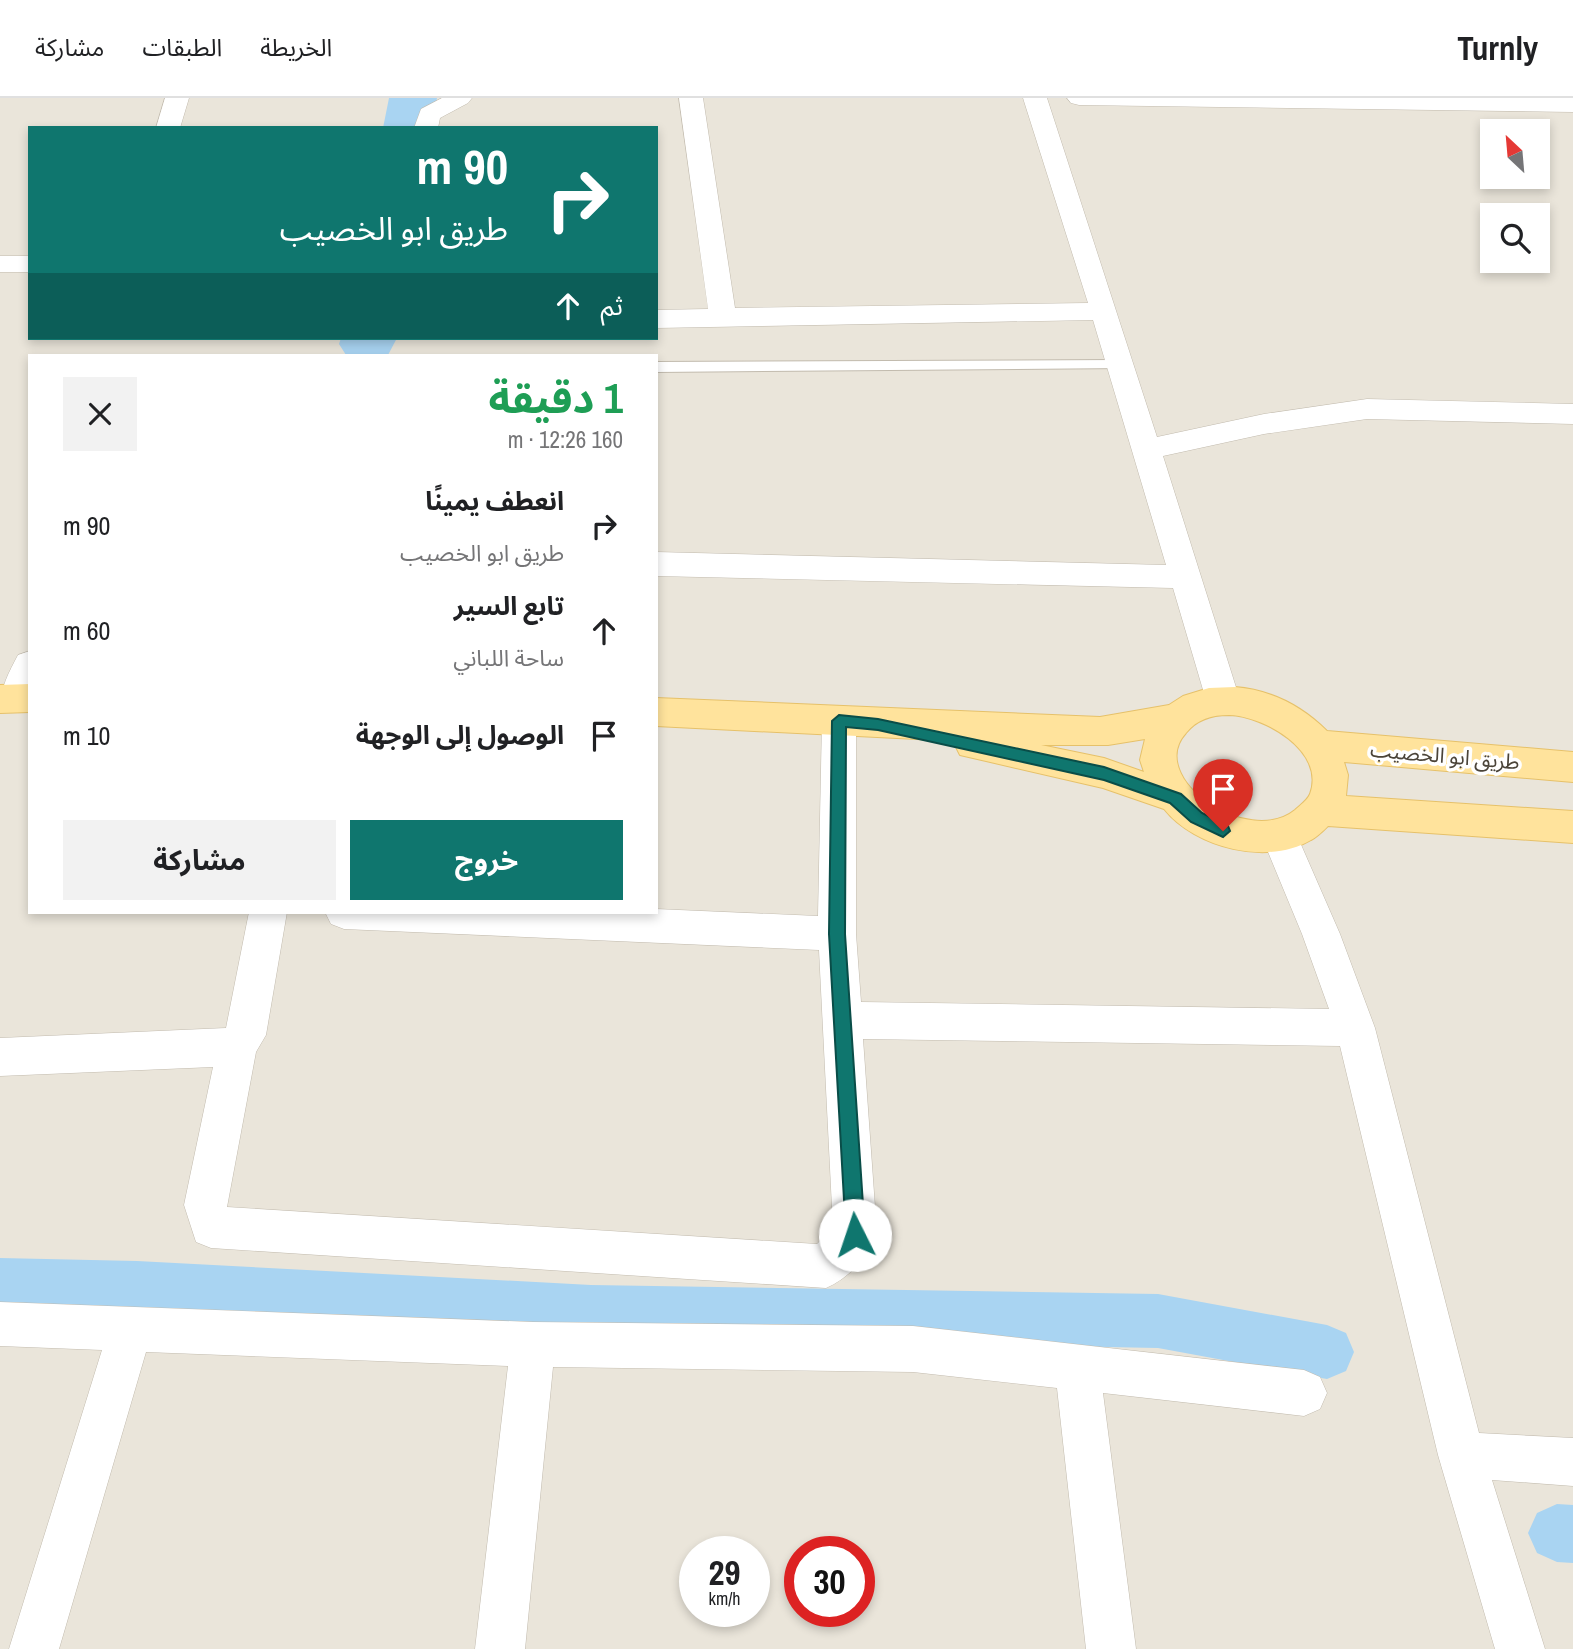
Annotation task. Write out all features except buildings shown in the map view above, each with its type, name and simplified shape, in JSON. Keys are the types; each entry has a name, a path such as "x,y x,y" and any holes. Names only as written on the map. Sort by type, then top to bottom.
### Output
{"main road":[{"path":"1223,700 1250,702 1276,711 1300,726 1318,745 1328,767 1329,789 1320,810 1303,826 1279,835 1251,837 1223,831 1196,817 1176,798 1163,776 1159,754 1165,733 1178,717 1198,705 1223,700"},
{"path":"658,712 859,723 1102,731 1178,717"},
{"path":"859,723 1104,773 1176,798"},
{"name":"طريق ابو الخصيب","path":"1318,745 1573,767"},
{"path":"1320,810 1573,828"}],"street":[{"path":"169,126 177,98"},
{"path":"426,126 429,114 460,98"},
{"path":"691,98 723,317"},
{"path":"1035,98 1104,311 1223,700"},
{"path":"1079,98 1573,105"},
{"path":"0,264 28,264"},
{"path":"658,319 1104,311"},
{"path":"1145,450 1264,424 1367,409 1573,414"},
{"path":"658,564 1185,578"},
{"path":"14,699 28,668"},
{"path":"238,1043 205,1205 211,1227 826,1266 855,1235 837,934 859,723"},
{"path":"1279,835 1321,934 1355,1028 1461,1455 1520,1649"},
{"path":"0,1057 222,1048 238,1043 246,1035 268,914"},
{"path":"389,914 837,934"},
{"path":"842,1020 1355,1028"},
{"path":"0,1324 533,1344 913,1349 1304,1393"},
{"path":"34,1649 131,1328"},
{"path":"500,1649 533,1344"},
{"path":"1077,1367 1111,1649"},
{"path":"1461,1455 1573,1462"}],"lane":[{"path":"658,367 1120,365"}],"shaded area":[{"path":"0,98 1573,98 1573,1649 0,1649"}],"waterway":[{"path":"407,126 413,98"},
{"path":"367,344 368,340"},
{"path":"0,1284 137,1287 591,1311 1158,1321 1327,1352"},
{"path":"1557,1533 1573,1534"}],"route":[{"path":"855,1235 837,934 839,721 878,724 1104,773 1176,798 1196,817 1223,831"}]}
